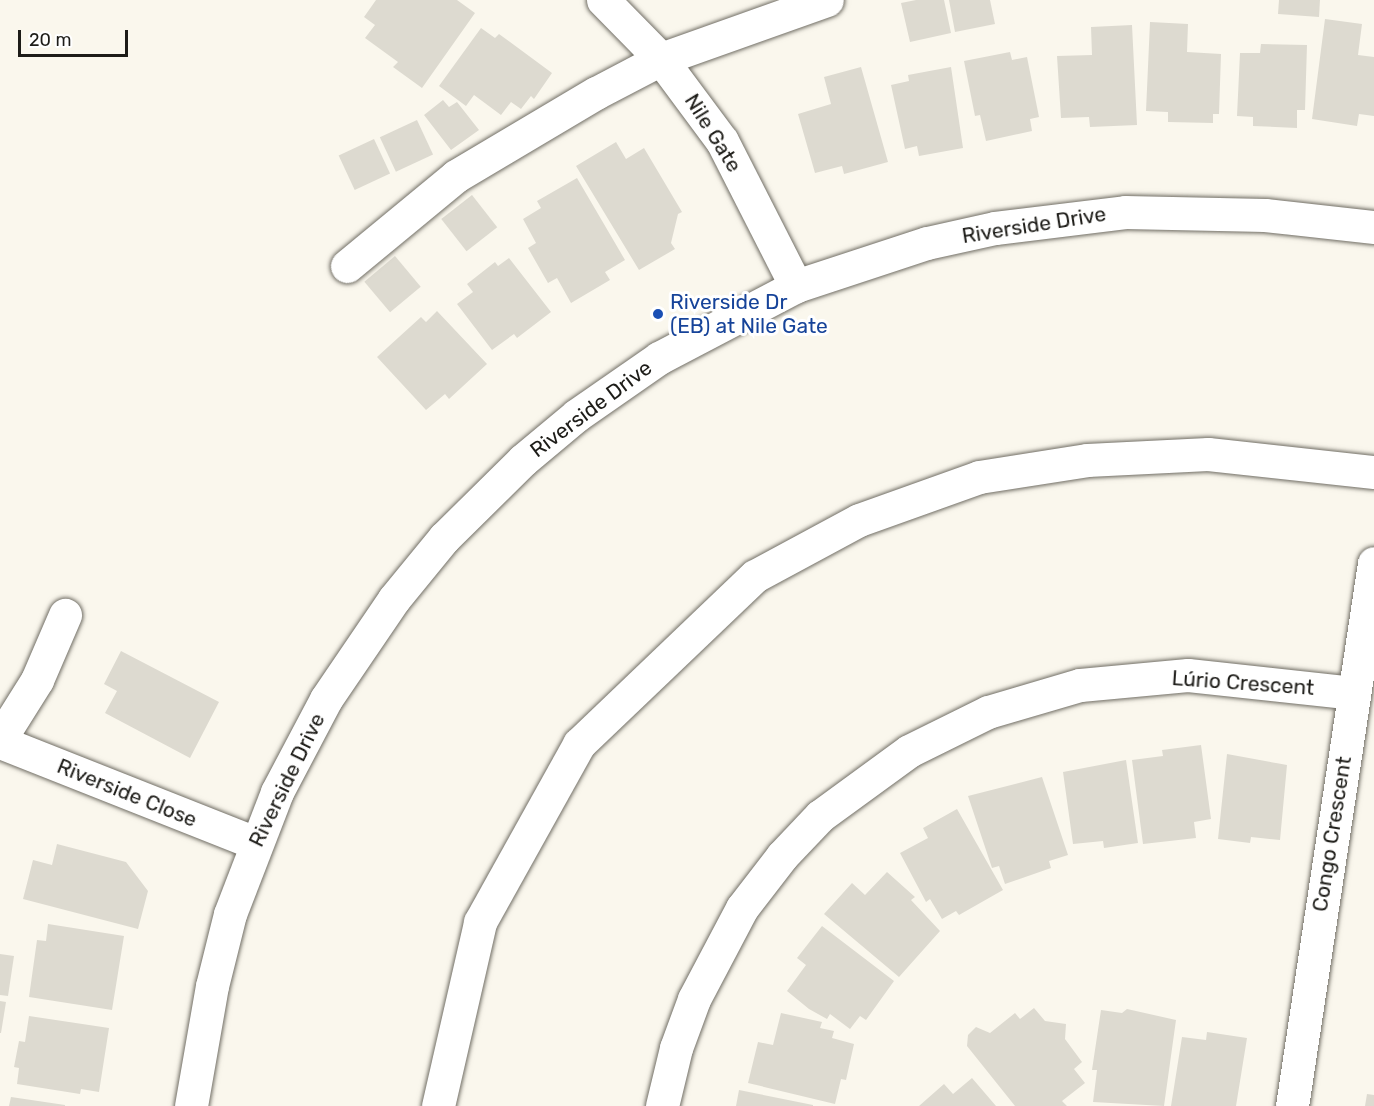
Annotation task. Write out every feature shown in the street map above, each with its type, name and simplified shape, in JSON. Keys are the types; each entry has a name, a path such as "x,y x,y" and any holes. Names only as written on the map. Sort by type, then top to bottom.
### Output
{"street":[{"name":"Nile Gate","path":"603,0 661,59 722,141 796,286"},
{"path":"347,266 456,176 523,134 661,59 828,0"},
{"name":"Riverside Drive","path":"190,1106 212,986 255,843 303,741 351,659 394,599 476,503 532,452 617,386 704,332 796,286 927,243 1065,218 1187,211 1374,227"},
{"path":"438,1106 480,922 579,744 755,576 859,520 979,477 1087,460 1208,454 1374,472"},
{"name":"Congo Crescent","path":"1292,1106 1374,563"},
{"path":"0,741 37,680 65,615"},
{"name":"Lúrio Crescent","path":"662,1106 676,1048 694,999 742,908 782,856 820,816 909,751 988,712 1080,685 1188,675 1353,693"},
{"name":"Riverside Close","path":"0,741 255,843"}],"building":[{"path":"376,0 457,0 475,13 422,88 393,67 398,62 365,38 375,25 364,17"},
{"path":"916,0 944,0 951,33 910,42 901,3"},
{"path":"949,0 990,0 995,24 955,32"},
{"path":"1279,0 1320,0 1319,17 1278,14"},
{"path":"1325,19 1362,24 1358,55 1374,57 1374,116 1359,114 1357,126 1312,119"},
{"path":"1150,22 1188,24 1187,52 1221,54 1219,114 1213,114 1213,123 1168,122 1168,112 1146,111"},
{"path":"1132,25 1137,125 1090,127 1089,117 1061,118 1057,56 1092,55 1091,27"},
{"path":"481,28 495,38 499,34 552,73 534,99 531,96 521,109 511,102 501,115 474,95 466,106 439,86"},
{"path":"1261,44 1307,45 1305,110 1297,110 1297,128 1253,126 1253,117 1237,116 1240,53 1260,53"},
{"path":"1010,52 1012,60 1027,57 1039,117 1030,119 1032,131 986,141 980,115 975,116 964,61"},
{"path":"861,67 888,162 844,174 842,166 815,173 798,114 831,104 824,77"},
{"path":"951,67 963,148 919,156 917,146 905,149 891,85 909,81 908,75"},
{"path":"443,100 449,107 457,102 479,130 451,150 424,115"},
{"path":"417,120 433,154 396,172 380,137"},
{"path":"374,139 390,173 355,190 339,155"},
{"path":"616,142 626,159 644,148 682,212 678,214 671,243 675,249 639,270 576,166"},
{"path":"577,178 625,260 605,272 610,280 571,303 557,278 548,283 528,248 536,243 523,219 541,208 537,201"},
{"path":"472,195 497,227 467,251 441,219"},
{"path":"395,256 421,287 390,312 364,282"},
{"path":"509,258 551,312 517,338 514,334 492,350 457,304 473,292 467,284 495,262 498,266"},
{"path":"437,311 487,364 449,399 445,394 426,410 377,357 421,317 426,322"},
{"path":"121,651 219,702 190,758 105,713 117,691 104,684"},
{"path":"1201,745 1211,819 1194,822 1196,838 1143,844 1132,760 1163,756 1162,750"},
{"path":"1227,754 1287,765 1280,840 1251,837 1250,843 1218,839"},
{"path":"1126,760 1138,843 1104,848 1103,841 1073,844 1063,772"},
{"path":"1042,777 1068,855 1049,861 1051,868 1005,884 999,866 992,868 968,796"},
{"path":"957,809 1003,890 959,915 956,911 942,919 930,899 926,902 900,853 928,838 923,828"},
{"path":"57,844 126,862 148,891 138,929 23,899 33,860 52,865"},
{"path":"887,872 915,897 911,900 940,931 899,977 824,914 852,883 865,895"},
{"path":"48,924 124,936 112,1010 29,997 37,940 46,941"},
{"path":"822,926 894,981 866,1020 860,1016 850,1029 830,1014 827,1019 809,1009 787,991 806,965 797,958"},
{"path":"0,954 14,956 8,996 0,995"},
{"path":"0,1001 6,1002 1,1033 0,1033"},
{"path":"1034,1008 1045,1021 1066,1024 1065,1039 1082,1062 1074,1069 1085,1083 1062,1101 1067,1106 1015,1106 967,1046 968,1035 976,1027 990,1033 1015,1013 1020,1019"},
{"path":"1127,1009 1176,1020 1164,1106 1093,1102 1097,1070 1092,1070 1101,1010 1122,1013"},
{"path":"781,1013 822,1022 820,1028 834,1031 832,1038 854,1044 846,1080 841,1079 835,1104 748,1083 758,1042 773,1045"},
{"path":"29,1016 109,1028 99,1092 81,1089 80,1094 17,1084 19,1068 14,1067 19,1041 25,1042"},
{"path":"1207,1032 1247,1038 1236,1106 1171,1106 1182,1037 1206,1040"},
{"path":"972,1078 996,1106 919,1106 944,1084 953,1094"},
{"path":"739,1090 813,1105 813,1106 736,1106"},
{"path":"1367,1094 1374,1095 1374,1106 1365,1106"},
{"path":"11,1097 65,1105 65,1106 9,1106"}],"place":[{"name":"Riverside Dr (EB) at Nile Gate","path":"658,314"}]}
